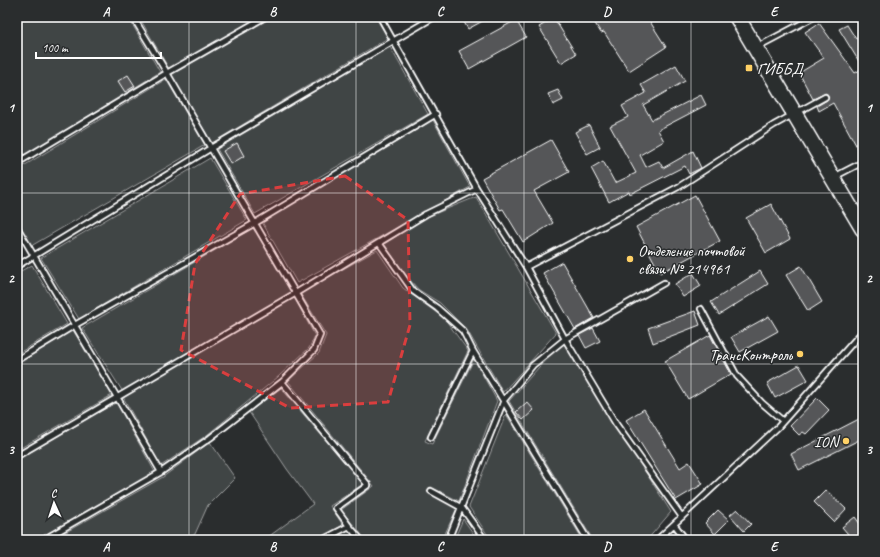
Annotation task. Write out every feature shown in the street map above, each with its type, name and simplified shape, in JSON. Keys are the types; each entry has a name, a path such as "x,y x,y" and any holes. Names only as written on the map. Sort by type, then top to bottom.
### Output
{"main road":[{"path":"737,17 863,229"}],"lane":[{"path":"43,540 160,472 210,438 282,382 314,350 320,335 133,17"},
{"path":"17,163 167,73 266,17"},
{"path":"380,17 478,189 526,267 565,339 616,424 682,517"},
{"path":"17,266 211,148 434,17"},
{"path":"755,47 814,17"},
{"path":"526,267 680,186 774,125 825,97"},
{"path":"17,360 75,325 254,223 436,114"},
{"path":"833,178 863,162"},
{"path":"17,456 296,293 426,214 478,189"},
{"path":"17,227 160,472"},
{"path":"379,242 413,291 437,308 463,331 473,352 504,400 588,540"},
{"path":"448,540 504,400 533,364 565,339 664,283"},
{"path":"700,309 737,376 762,403 783,422"},
{"path":"657,540 783,422 863,332"},
{"path":"431,437 473,352"},
{"path":"282,382 368,485 336,508 360,540"},
{"path":"431,490 462,508 485,540"},
{"path":"674,524 686,540"},
{"path":"322,540 349,526"}],"highlighted area":[{"path":"345,176 408,220 410,325 388,402 290,408 181,350 195,264 240,194"}],"shaded area":[{"path":"24,17 128,17 160,72 17,160 17,23"},
{"path":"139,17 259,17 169,69"},
{"path":"272,17 376,17 388,38 212,143 171,75"},
{"path":"390,47 428,114 255,214 217,149"},
{"path":"166,79 205,145 31,246 17,222 17,170"},
{"path":"433,120 470,187 297,283 262,222"},
{"path":"210,158 247,220 79,319 41,258"},
{"path":"476,197 556,333 503,392 467,330 440,303 419,290 407,277 384,244 427,217"},
{"path":"253,228 293,292 123,392 82,328"},
{"path":"377,250 403,288 445,319 468,351 425,441 432,444 474,359 497,401 459,501 431,487 429,491 457,508 442,540 366,540 341,510 374,486 288,381 319,353 326,335 300,293"},
{"path":"32,265 67,324 17,354 17,273"},
{"path":"294,297 315,336 309,348 278,377 207,435 161,466 123,397"},
{"path":"73,330 112,395 17,450 17,364"},
{"path":"562,341 671,512 647,540 593,540 509,401"},
{"path":"281,388 363,484 330,506 343,525 316,540 264,540 313,504 287,469 249,412"},
{"path":"116,402 155,472 36,540 17,540 17,460"},
{"path":"506,414 583,540 491,540 469,507"},
{"path":"210,442 235,478 208,505 195,534 187,540 52,540 163,477"},
{"path":"463,519 478,540 454,540"},
{"path":"673,528 682,540 662,540"},
{"path":"349,530 357,540 331,540"}],"building":[{"path":"461,17 490,17 468,29"},
{"path":"591,17 647,17 666,47 629,71 604,32 601,33"},
{"path":"554,18 576,54 561,63 539,27"},
{"path":"516,20 526,37 469,69 459,51"},
{"path":"819,23 855,73 863,68 863,158 833,103 819,111 817,106 827,100 828,95 824,94 813,99 799,73 824,58 805,32"},
{"path":"847,25 856,39 863,35 863,68 839,29"},
{"path":"676,65 685,81 643,105 652,120 701,95 706,105 658,130 664,141 640,155 646,167 659,161 663,168 693,151 701,168 689,174 685,166 630,194 629,191 609,202 591,168 603,161 615,183 636,173 610,126 628,117 622,106 646,93 641,85"},
{"path":"128,75 135,86 125,92 118,81"},
{"path":"558,90 563,100 553,105 548,94"},
{"path":"589,125 600,147 587,154 575,132"},
{"path":"551,140 569,172 534,191 553,223 523,242 503,209 500,210 482,178"},
{"path":"237,143 244,156 231,164 223,151"},
{"path":"695,195 720,241 660,273 636,227"},
{"path":"771,204 790,239 766,253 746,218"},
{"path":"562,262 594,318 575,329 543,273"},
{"path":"801,266 822,302 808,311 786,275"},
{"path":"760,271 768,284 719,315 711,302"},
{"path":"693,273 701,286 683,297 675,284"},
{"path":"695,311 700,325 653,343 648,328"},
{"path":"769,316 778,331 740,352 731,337"},
{"path":"593,328 600,341 586,348 579,335"},
{"path":"710,335 731,374 688,399 665,361"},
{"path":"799,365 808,380 775,398 767,383"},
{"path":"817,398 829,410 806,434 803,432 799,435 790,426"},
{"path":"527,402 534,410 523,420 516,412"},
{"path":"644,409 680,468 689,462 703,484 676,500 626,420"},
{"path":"859,419 863,426 863,438 799,470 791,454"},
{"path":"826,490 846,509 834,522 814,502"},
{"path":"737,509 751,524 744,531 730,515"},
{"path":"718,510 729,520 715,534 705,523"},
{"path":"855,517 863,528 863,540 840,540 848,534 842,527"}],"place":[{"name":"ГИББД","path":"749,68"},
{"name":"Отделение почтовой связи № 214961","path":"630,259"},
{"name":"ТрансКонтроль","path":"800,354"},
{"name":"ION","path":"846,441"}]}
